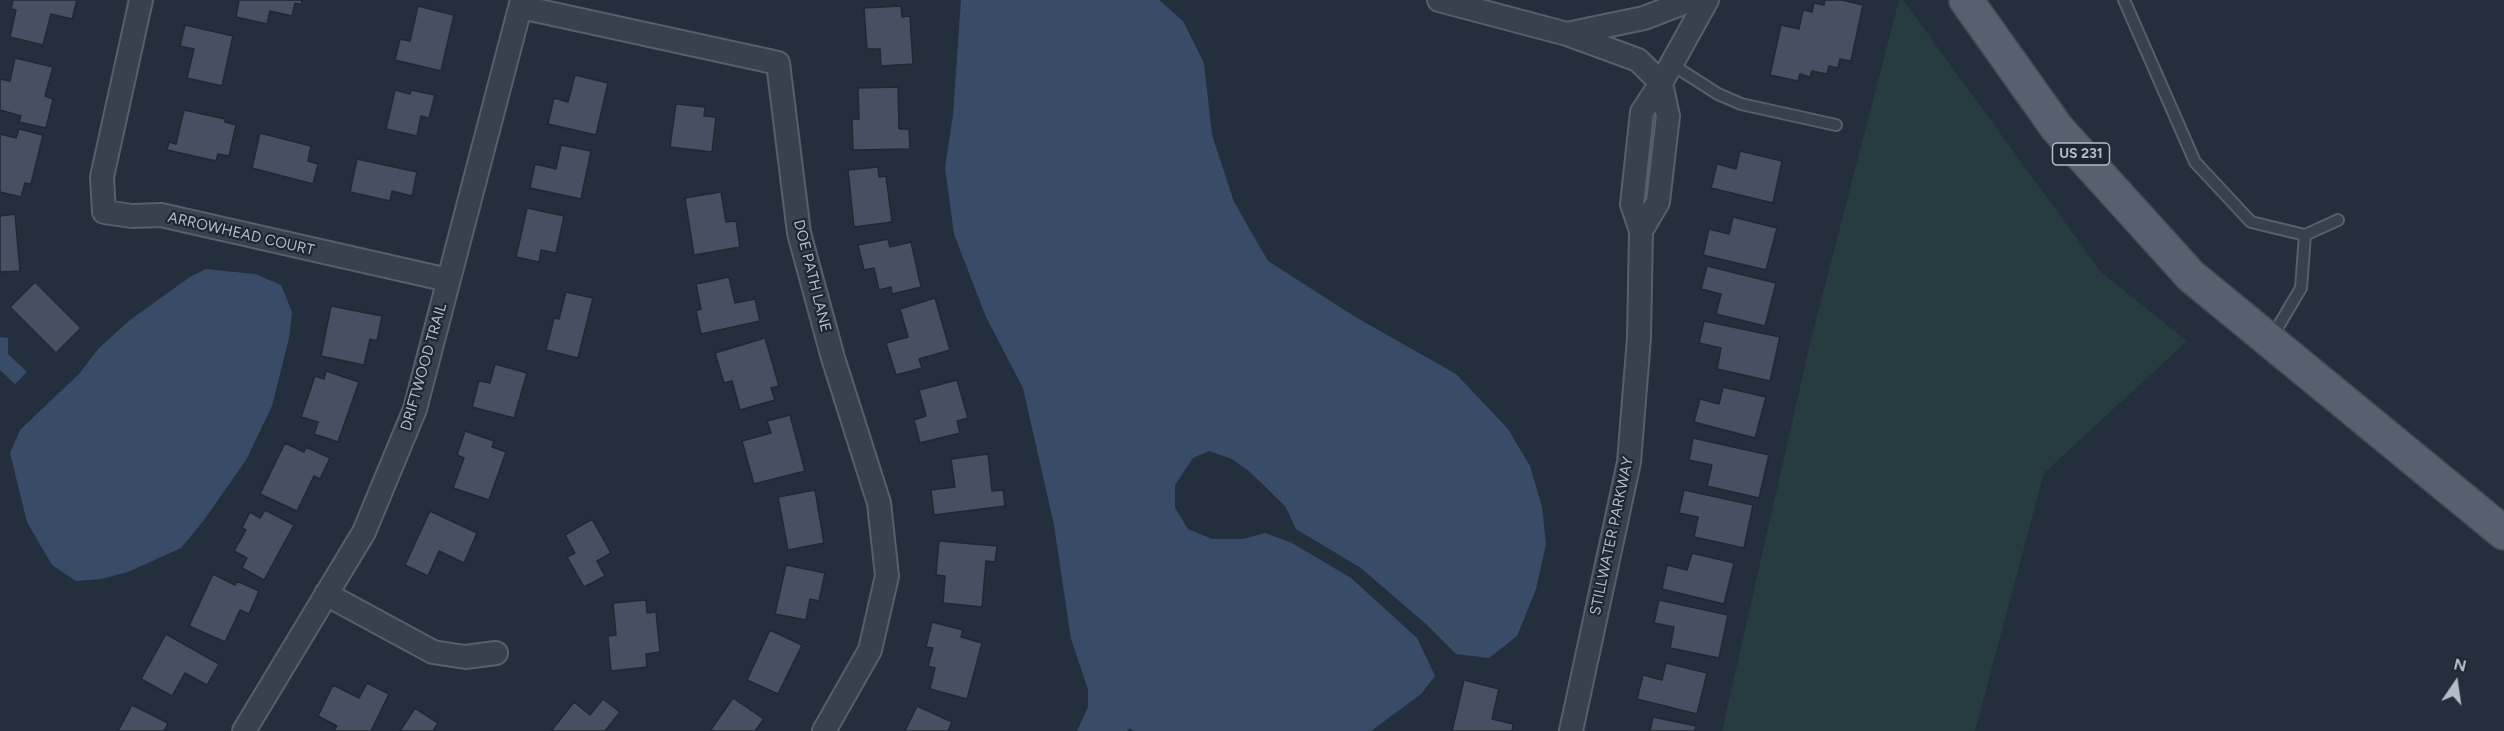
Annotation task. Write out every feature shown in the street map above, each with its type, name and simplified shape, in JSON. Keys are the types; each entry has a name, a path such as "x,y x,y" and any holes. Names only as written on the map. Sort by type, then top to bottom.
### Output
{"main road":[{"name":"US 231","path":"1965,0 2057,128 2191,276 2504,533"}],"street":[{"name":"ARROWHEAD COURT","path":"141,0 102,177 104,212 132,216 161,215 448,280"},
{"path":"1567,34 1644,18 1691,0"},
{"path":"1454,2 1567,34 1638,60 1666,74 1707,0"},
{"name":"DRIFTWOOD TRAIL","path":"244,731 364,532 415,409 521,4"},
{"name":"DOE PATH LANE","path":"521,4 778,63 799,233 833,358 879,503 887,576 870,650 824,731"},
{"name":"STILLWATER PARKWAY","path":"1570,731 1629,462 1639,338 1641,231 1658,202 1668,116 1666,74"},
{"path":"326,594 434,652 465,657 496,653"}],"lane":[{"path":"2124,0 2195,162 2251,222 2305,235 2338,220"},
{"path":"1666,74 1741,104 1836,124"},
{"path":"2270,340 2301,288 2305,235"}],"green space":[{"path":"1899,0 1903,0 2102,273 2187,341 2044,473 1975,731 1722,731 1811,339"}],"water":[{"path":"961,0 1159,0 1183,21 1204,63 1212,135 1234,202 1268,261 1357,318 1456,374 1508,429 1530,466 1542,507 1546,544 1536,589 1517,636 1489,658 1456,654 1426,624 1361,568 1296,529 1285,506 1250,472 1232,459 1209,451 1193,458 1175,485 1175,508 1188,529 1212,539 1243,539 1265,533 1292,543 1351,578 1417,638 1435,676 1421,694 1371,731 1134,731 1130,728 1127,731 1077,731 1088,707 1088,689 1071,639 1054,525 1023,388 986,317 954,234 945,168 953,115"},
{"path":"206,269 255,274 281,285 292,312 289,338 272,406 246,460 204,520 181,548 128,572 101,579 76,581 52,565 27,522 10,453 20,430 79,374 99,348 130,320 190,277"},
{"path":"0,337 8,338 8,354 27,372 15,384 0,370"}],"building":[{"path":"13,0 77,0 72,19 51,14 43,45 10,37 16,10 11,9"},
{"path":"239,0 302,0 301,5 295,3 292,16 270,11 267,24 236,17"},
{"path":"1825,0 1842,0 1863,5 1851,61 1840,59 1838,68 1829,66 1827,74 1812,71 1810,77 1800,74 1798,81 1770,75 1781,25 1799,29 1803,10 1812,12 1814,3 1824,5"},
{"path":"418,6 454,15 441,71 395,60 400,39 410,41"},
{"path":"901,6 902,17 910,16 913,64 881,66 880,49 867,49 864,8"},
{"path":"185,25 233,36 222,86 187,78 194,49 180,46"},
{"path":"15,58 53,67 45,96 53,99 46,128 19,122 21,116 0,110 0,79 10,81"},
{"path":"575,75 608,83 596,135 548,124 554,98 568,102"},
{"path":"898,87 899,129 909,129 910,149 853,150 852,119 859,119 858,88"},
{"path":"395,90 410,94 411,90 435,95 429,118 421,116 417,136 386,129"},
{"path":"676,104 705,107 704,116 716,117 712,152 670,147"},
{"path":"184,110 225,119 225,122 236,125 229,156 218,154 216,161 167,150 169,142 176,144"},
{"path":"19,129 43,135 31,184 25,183 21,197 0,192 0,134 16,138"},
{"path":"260,133 311,146 308,161 318,164 313,184 252,168"},
{"path":"561,145 591,151 581,199 530,188 535,164 556,169"},
{"path":"1740,151 1782,161 1773,203 1711,188 1717,164 1736,169"},
{"path":"357,159 417,172 412,196 392,191 390,201 350,192"},
{"path":"878,167 879,177 886,176 892,222 854,227 848,170"},
{"path":"721,192 726,222 736,221 740,247 694,255 685,198"},
{"path":"527,208 564,216 556,253 541,250 539,262 516,257"},
{"path":"15,214 20,271 0,272 0,216"},
{"path":"1733,217 1777,228 1766,270 1703,255 1709,229 1729,234"},
{"path":"888,239 890,247 911,242 921,287 892,294 891,287 879,290 874,268 864,270 858,245"},
{"path":"1707,266 1776,283 1765,326 1716,314 1721,294 1701,289"},
{"path":"729,277 735,303 755,299 760,321 701,334 696,311 701,309 696,284"},
{"path":"35,282 81,328 56,353 10,307"},
{"path":"566,292 593,298 578,358 546,350 554,318 559,319"},
{"path":"935,298 950,350 919,359 922,368 896,375 886,343 908,337 900,309"},
{"path":"331,306 382,316 377,341 370,339 364,365 321,356"},
{"path":"1704,321 1780,337 1770,381 1717,369 1721,348 1699,343"},
{"path":"765,338 779,386 771,388 775,400 740,410 732,381 724,383 715,353"},
{"path":"495,364 527,373 514,418 472,407 479,381 490,383"},
{"path":"326,371 359,382 338,442 314,434 318,422 301,417 315,376 324,379"},
{"path":"957,380 968,418 957,421 960,433 920,443 914,420 926,416 919,390"},
{"path":"1723,387 1766,397 1755,438 1694,422 1700,399 1719,404"},
{"path":"790,415 805,471 754,484 742,441 771,433 767,421"},
{"path":"465,431 494,441 492,447 506,452 489,500 453,488 464,458 457,455"},
{"path":"1693,438 1769,455 1759,498 1707,486 1712,465 1689,460"},
{"path":"285,443 304,452 306,447 330,458 320,479 314,476 297,511 260,494"},
{"path":"988,454 992,491 1003,490 1005,506 934,515 931,490 955,487 951,459"},
{"path":"815,490 824,543 788,550 778,497"},
{"path":"1684,490 1753,505 1744,548 1694,537 1698,517 1679,513"},
{"path":"265,510 294,525 264,580 242,568 247,558 234,551 246,530 242,528 250,512 260,518"},
{"path":"430,511 477,533 464,563 439,551 428,576 405,565"},
{"path":"592,519 611,553 597,561 605,576 584,587 567,557 575,553 565,535"},
{"path":"939,541 997,546 995,562 986,561 982,607 943,603 945,576 936,575"},
{"path":"1692,553 1734,563 1724,604 1662,589 1667,565 1687,570"},
{"path":"786,565 825,573 819,601 810,599 806,620 775,614"},
{"path":"213,574 235,585 237,581 259,591 249,614 240,610 225,642 189,626"},
{"path":"646,600 647,613 656,612 660,652 646,654 647,667 611,671 608,636 616,635 613,603"},
{"path":"1659,600 1728,615 1719,658 1670,648 1674,627 1654,623"},
{"path":"932,622 963,630 961,637 982,643 967,699 930,689 935,668 928,666 933,648 926,647"},
{"path":"770,630 802,645 778,694 747,680"},
{"path":"166,634 219,664 207,685 185,673 172,696 141,679"},
{"path":"1666,663 1707,673 1697,714 1637,699 1643,675 1662,680"},
{"path":"1464,680 1499,689 1492,719 1513,724 1512,731 1452,731"},
{"path":"367,683 389,694 371,731 334,731 337,726 318,716 333,685 359,698"},
{"path":"733,698 764,719 755,731 710,731"},
{"path":"603,699 620,712 605,731 551,731 574,702 590,715"},
{"path":"132,705 168,723 164,731 118,731"},
{"path":"917,706 952,722 948,731 905,731"},
{"path":"415,708 438,723 433,731 400,731"},
{"path":"1653,717 1696,726 1695,731 1650,731"}]}
